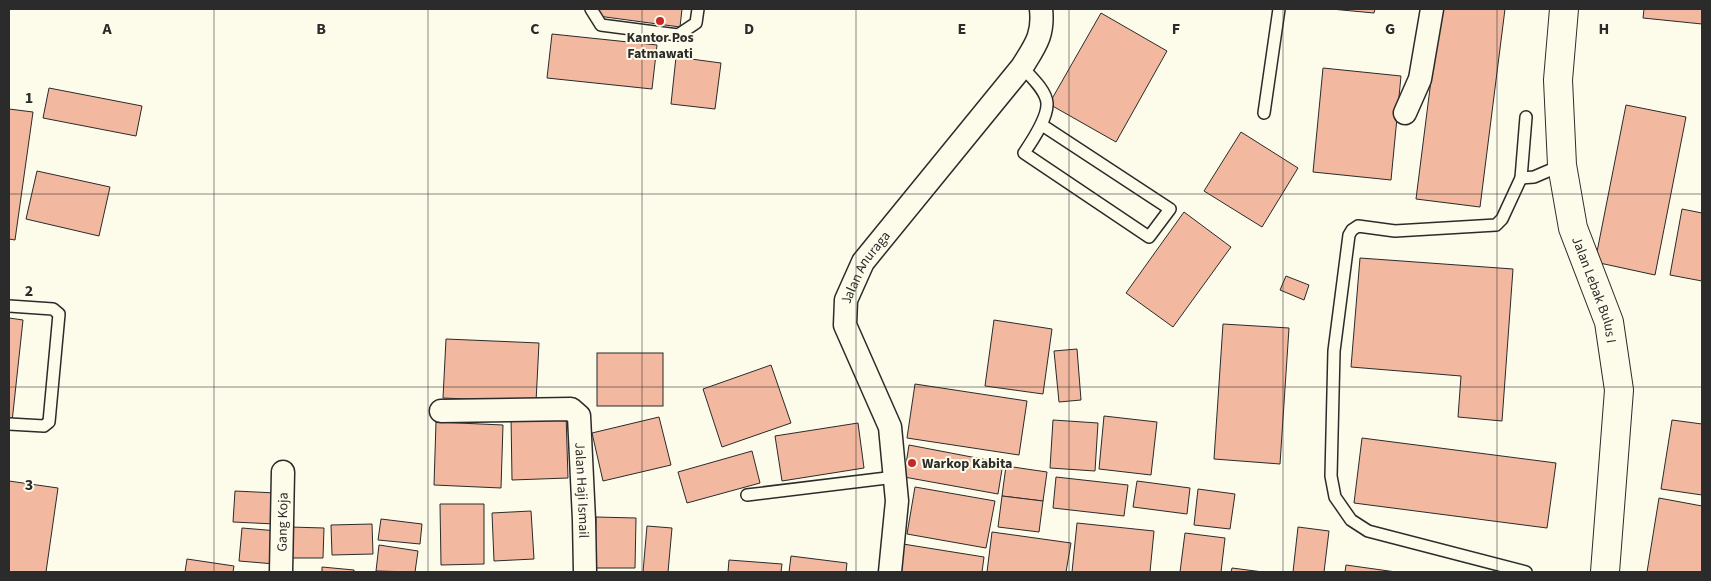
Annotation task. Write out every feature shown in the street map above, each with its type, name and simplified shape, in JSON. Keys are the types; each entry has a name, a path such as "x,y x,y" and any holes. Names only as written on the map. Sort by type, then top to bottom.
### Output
{"street":[{"name":"Jalan Anuraga","path":"890,572 897,501 890,427 845,325 846,300 863,262 1022,68 1036,45 1042,28 1042,9"},
{"path":"1405,113 1420,79 1432,9"},
{"name":"Jalan Lebak Bulus I","path":"1564,9 1558,80 1562,165 1573,228 1609,322 1619,390 1605,572"},
{"name":"Jalan Haji Ismail","path":"441,411 571,409 575,411 578,416 585,572"},
{"name":"Gang Koja","path":"281,572 282,472"}],"lane":[{"path":"591,9 601,25 678,35 696,23 698,9"},
{"path":"1264,112 1279,9"},
{"path":"1022,68 1040,87 1047,103 1042,125 1024,153 1149,237 1170,209 1042,125"},
{"path":"1526,117 1521,178 1502,219 1496,225 1395,231 1358,226 1349,235 1334,351 1331,476 1335,497 1351,520 1368,530 1526,572"},
{"path":"1521,178 1534,177 1562,165"},
{"path":"9,306 53,309 59,314 49,422 44,426 9,424"},
{"path":"747,494 894,477"}],"building":[{"name":"Kantor Pos Fatmawati","path":"599,9 682,9 680,27 598,16"},
{"path":"1331,9 1375,9 1374,13"},
{"path":"1440,9 1505,9 1480,207 1416,199"},
{"path":"1644,9 1702,9 1702,24 1643,18"},
{"path":"1101,13 1167,51 1116,142 1049,104"},
{"path":"552,34 657,45 652,89 547,78"},
{"path":"676,57 721,63 715,109 671,104"},
{"path":"1323,68 1401,76 1391,180 1313,172"},
{"path":"49,88 142,106 136,136 43,118"},
{"path":"1626,105 1686,117 1655,275 1595,262"},
{"path":"9,109 33,112 15,240 9,239"},
{"path":"1241,132 1298,168 1262,227 1204,191"},
{"path":"37,171 110,187 99,236 26,219"},
{"path":"1682,209 1702,213 1702,281 1670,275"},
{"path":"1184,212 1231,247 1173,327 1126,293"},
{"path":"1360,258 1513,269 1502,421 1458,417 1461,376 1351,367"},
{"path":"1286,276 1309,285 1304,300 1280,290"},
{"path":"9,318 23,320 12,422 9,421"},
{"path":"994,320 1052,329 1043,394 985,386"},
{"path":"1223,324 1289,328 1280,464 1214,459"},
{"path":"446,339 539,343 536,402 443,398"},
{"path":"1077,349 1081,400 1059,402 1054,351"},
{"path":"597,353 663,353 663,406 597,406"},
{"path":"771,365 791,423 722,447 703,389"},
{"path":"915,384 1027,401 1019,455 907,438"},
{"path":"566,414 568,478 512,480 511,416"},
{"path":"1104,416 1157,422 1151,475 1099,469"},
{"path":"659,417 671,465 603,481 592,433"},
{"path":"1053,420 1098,423 1095,471 1050,468"},
{"path":"1672,420 1702,424 1702,495 1661,489"},
{"path":"436,422 503,425 501,488 434,485"},
{"path":"858,423 864,468 782,481 775,436"},
{"path":"1362,438 1556,463 1547,528 1354,503"},
{"path":"909,445 1003,463 998,494 904,477"},
{"path":"752,451 760,483 687,503 678,472"},
{"path":"1006,466 1047,472 1043,501 1002,496"},
{"path":"1056,477 1128,485 1124,516 1053,508"},
{"path":"9,481 58,488 46,572 9,572"},
{"path":"1137,481 1190,488 1187,514 1133,507"},
{"path":"915,487 995,501 986,548 907,534"},
{"path":"1198,489 1235,494 1230,529 1194,525"},
{"path":"235,491 276,493 275,524 233,522"},
{"path":"1002,496 1043,501 1039,532 998,527"},
{"path":"1659,498 1702,506 1702,572 1647,572"},
{"path":"440,504 484,504 484,564 441,565"},
{"path":"531,511 534,559 494,561 492,513"},
{"path":"596,517 636,518 635,568 595,568"},
{"path":"381,519 422,524 420,544 378,540"},
{"path":"1077,523 1154,531 1150,572 1072,572"},
{"path":"372,524 373,554 332,555 331,525"},
{"path":"647,526 672,528 668,572 643,572"},
{"path":"290,527 324,528 323,558 290,558"},
{"path":"1298,527 1329,531 1324,572 1293,572"},
{"path":"242,528 278,531 275,564 239,561"},
{"path":"992,532 1071,543 1066,572 987,572"},
{"path":"1185,533 1225,538 1221,572 1180,572"},
{"path":"903,544 984,557 982,572 899,572"},
{"path":"379,545 418,551 415,572 376,571"},
{"path":"791,556 847,563 846,572 789,572"},
{"path":"187,559 234,566 233,572 185,572"},
{"path":"729,560 782,564 781,572 728,572"},
{"path":"1346,565 1396,572 1345,572"},
{"path":"322,567 354,570 354,572 322,572"},
{"path":"1232,568 1263,572 1231,572"}],"place":[{"name":"Kantor Pos Fatmawati","path":"660,21"},
{"name":"Warkop Kabita","path":"912,463"}]}
